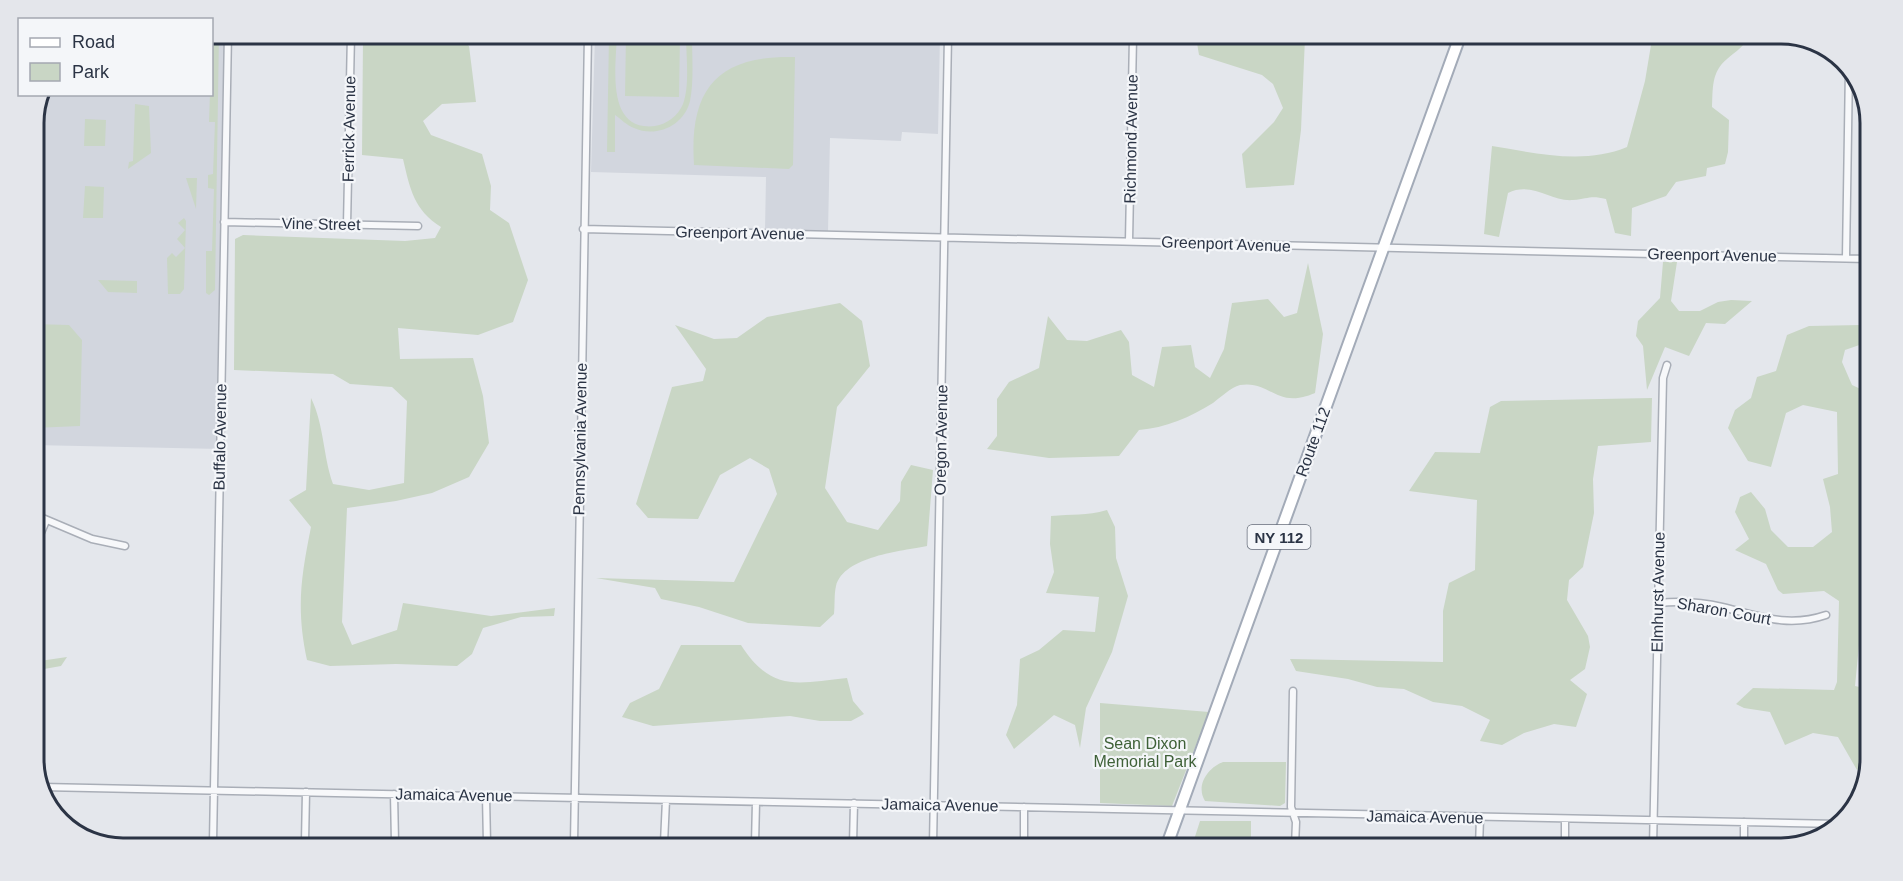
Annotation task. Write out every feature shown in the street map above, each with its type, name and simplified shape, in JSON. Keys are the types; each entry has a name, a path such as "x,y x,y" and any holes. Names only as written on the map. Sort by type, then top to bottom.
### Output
{"main road":[{"name":"Route 112","path":"1170,838 1457,44"}],"street":[{"name":"Buffalo Avenue","path":"213,838 228,44"},
{"name":"Ferrick Avenue","path":"347,225 351,44"},
{"name":"Pennsylvania Avenue","path":"574,838 588,44"},
{"name":"Oregon Avenue","path":"933,838 948,44"},
{"name":"Richmond Avenue","path":"1129,241 1133,44"},
{"path":"1846,258 1849,83"},
{"name":"Vine Street","path":"224,222 418,226"},
{"name":"Greenport Avenue","path":"583,229 1859,259"},
{"name":"Elmhurst Avenue","path":"1653,838 1663,378 1668,365"},
{"path":"44,526 46,521 92,539 125,546"},
{"name":"Sharon Court","path":"1658,603 1685,601 1722,607 1753,617 1786,621 1826,615"},
{"path":"1293,691 1293,814 1296,822 1295,838"},
{"name":"Jamaica Avenue","path":"50,787 1824,824"},
{"path":"305,838 306,792"},
{"path":"394,794 395,838"},
{"path":"486,796 487,838"},
{"path":"664,838 666,800"},
{"path":"755,838 756,801"},
{"path":"853,838 854,804"},
{"path":"1024,807 1024,838"},
{"path":"1479,838 1480,818"},
{"path":"1565,819 1565,838"},
{"path":"1744,822 1744,838"}],"shaded area":[{"path":"213,44 228,44 220,449 44,445 44,118 49,96 213,96"},
{"path":"595,44 940,44 938,134 902,132 901,141 830,138 828,231 765,230 766,177 591,172"}],"green space":[{"path":"213,44 219,44 215,290 209,295 206,293 206,251 212,251 214,189 208,188 208,175 213,174 215,122 209,122 210,96 213,96"},
{"path":"363,44 467,44 469,46 476,102 442,104 423,121 431,135 482,154 491,186 490,210 509,223 528,280 513,322 478,335 398,328 400,359 473,358 483,396 489,443 469,477 432,493 347,508 342,622 352,645 397,630 403,603 491,616 555,608 554,616 521,617 483,628 472,654 457,666 396,664 330,666 307,660 302,625 301,593 311,527 289,500 306,490 311,398 319,418 333,484 369,490 404,483 407,401 392,387 350,384 333,374 234,370 235,239 243,235 405,241 435,238 441,227 425,213 414,198 403,159 362,155"},
{"path":"609,44 616,44 615,79 621,108 628,119 639,125 655,126 672,119 683,104 687,79 686,44 692,44 690,101 682,117 668,128 651,132 631,127 615,115 615,152 607,152"},
{"path":"626,44 680,44 679,97 625,96"},
{"path":"1197,44 1305,44 1301,130 1294,185 1246,188 1242,154 1274,122 1283,108 1273,84 1262,75 1199,55"},
{"path":"1651,44 1744,44 1718,69 1713,87 1712,107 1729,120 1728,152 1725,164 1707,168 1706,176 1676,182 1666,196 1632,208 1631,236 1615,233 1606,199 1592,197 1565,200 1525,189 1508,193 1499,237 1484,234 1492,146 1560,156 1594,155 1627,147 1645,81"},
{"path":"795,57 793,165 789,169 694,165 697,116 703,97 713,82 727,70 746,62"},
{"path":"135,104 149,106 151,153 128,169 129,162 133,161"},
{"path":"85,119 106,120 105,146 84,146"},
{"path":"186,178 197,178 196,209"},
{"path":"85,186 104,187 103,218 83,218"},
{"path":"184,218 186,221 184,289 180,294 168,294 167,258 172,253 176,257 185,248 177,239 185,230 178,223"},
{"path":"1663,262 1677,262 1671,301 1679,311 1700,311 1718,302 1731,300 1752,301 1725,324 1706,323 1689,356 1665,347 1647,390 1643,346 1636,336 1638,321 1660,298"},
{"path":"1308,263 1323,334 1315,393 1291,398 1282,397 1259,387 1240,385 1187,417 1158,427 1139,430 1119,456 1049,458 987,449 997,436 997,399 1009,382 1039,368 1048,316 1067,340 1087,341 1121,330 1129,342 1132,375 1154,387 1162,347 1191,345 1195,367 1210,378 1224,349 1232,303 1268,299 1284,317 1297,313"},
{"path":"98,280 137,281 137,293 108,292"},
{"path":"840,303 862,321 870,366 837,407 825,488 847,522 878,530 900,501 901,482 911,465 933,470 927,546 875,557 850,568 841,576 836,586 834,614 820,627 748,623 699,607 661,599 655,588 596,578 734,582 777,494 769,469 750,458 720,475 698,519 648,518 636,504 672,387 703,381 706,369 675,325 714,339 737,338 767,317"},
{"path":"44,324 69,325 82,340 80,426 44,428"},
{"path":"1859,325 1859,345 1845,350 1842,362 1852,385 1859,388 1860,637 1855,686 1860,687 1860,758 1857,770 1838,737 1813,733 1785,745 1770,712 1744,708 1736,704 1753,688 1834,690 1837,682 1839,601 1824,591 1783,594 1778,590 1766,564 1735,550 1749,539 1735,512 1740,497 1751,492 1765,509 1771,530 1788,547 1813,547 1832,532 1830,507 1823,479 1838,474 1837,412 1803,405 1786,413 1771,467 1748,461 1728,428 1735,410 1751,398 1757,377 1776,371 1787,335 1809,326"},
{"path":"1652,398 1651,442 1598,446 1593,479 1594,513 1583,567 1569,580 1567,600 1588,636 1590,647 1585,669 1570,680 1587,694 1576,727 1554,724 1524,733 1502,745 1480,741 1490,720 1462,706 1433,702 1404,689 1377,687 1348,679 1296,671 1290,659 1443,662 1443,611 1449,583 1475,570 1477,500 1409,491 1435,452 1480,453 1490,407 1501,401"},
{"path":"1107,510 1115,527 1116,558 1128,596 1112,652 1086,708 1080,748 1075,725 1054,715 1014,749 1006,735 1017,705 1020,659 1039,650 1063,630 1095,632 1099,597 1046,593 1054,572 1050,544 1051,516"},
{"path":"681,645 741,645 764,671 775,678 787,681 814,682 847,678 853,701 864,714 851,721 820,721 790,716 653,726 622,717 630,703 659,689"},
{"path":"67,657 61,666 44,669 44,660"},
{"name":"Sean Dixon Memorial Park","path":"1100,703 1209,712 1172,806 1100,803"},
{"path":"1223,762 1286,762 1285,803 1280,806 1205,801 1202,789 1205,777"},
{"path":"1200,821 1251,821 1251,838 1195,838"}]}
